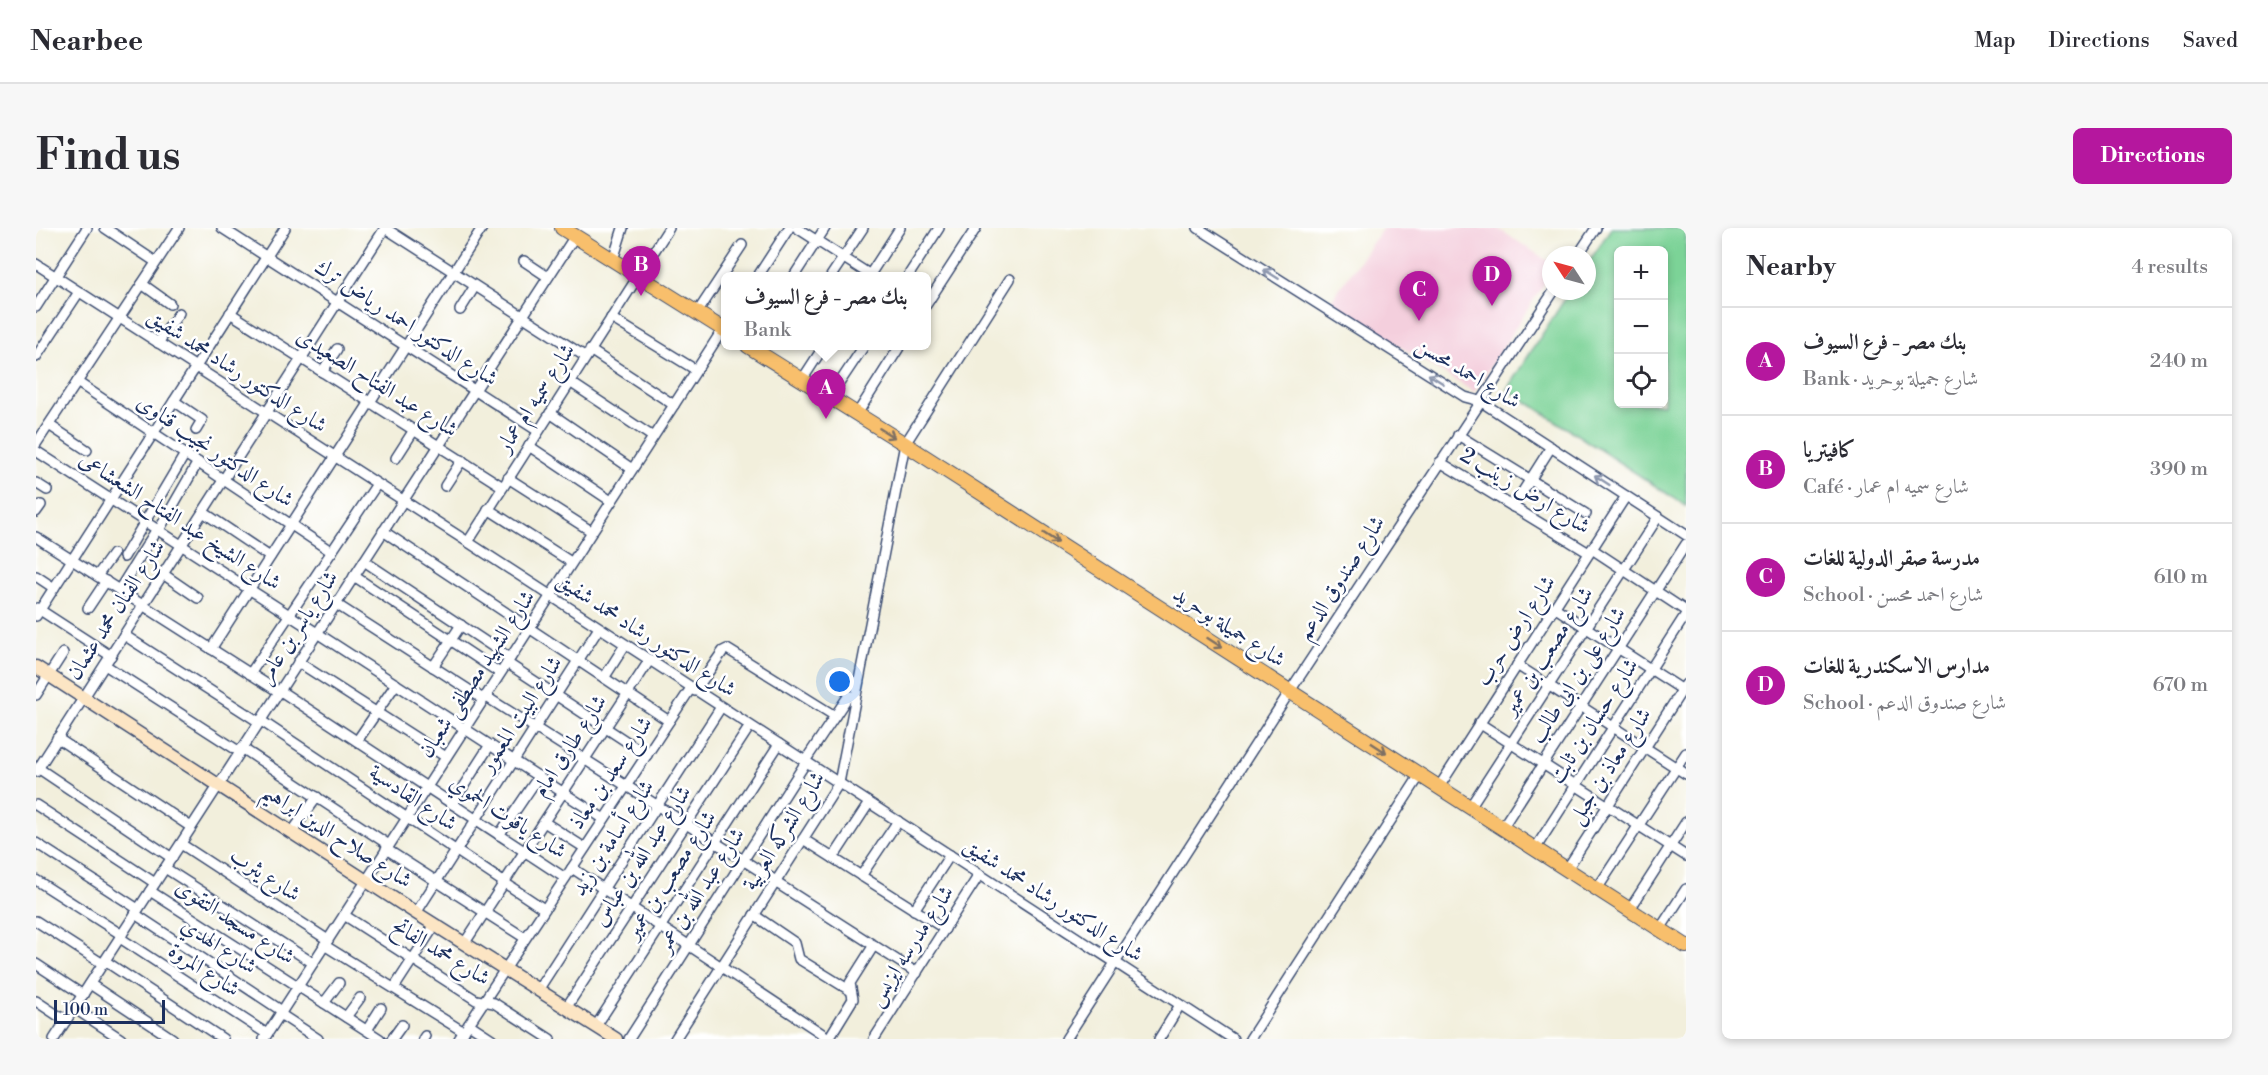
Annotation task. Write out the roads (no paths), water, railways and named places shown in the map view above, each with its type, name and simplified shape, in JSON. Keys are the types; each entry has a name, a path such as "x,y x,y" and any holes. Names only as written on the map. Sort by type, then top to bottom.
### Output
{"main road":[{"path":"562,228 577,234 638,276 721,326"},
{"name":"شارع جميلة بوحريد","path":"756,350 1686,946"}],"street":[{"path":"36,307 87,228"},
{"path":"105,228 156,262"},
{"path":"36,444 179,228"},
{"name":"شارع الدكتور احمد رياض ترك","path":"222,228 538,431"},
{"path":"111,656 37,611 285,228"},
{"path":"385,228 522,316 674,405"},
{"name":"شارع الفنان محمد عثمان","path":"37,770 385,228"},
{"path":"211,649 482,228"},
{"path":"613,260 623,228"},
{"name":"شارع سميه ام عمار","path":"468,542 669,228"},
{"path":"761,272 789,228"},
{"path":"797,228 864,272"},
{"path":"797,272 825,228"},
{"path":"834,272 863,228"},
{"path":"872,272 900,228"},
{"path":"911,272 939,228"},
{"path":"931,299 976,228"},
{"name":"شارع احمد محسن","path":"1198,228 1465,397 1480,401 1686,535"},
{"path":"1584,246 1596,228"},
{"name":"شارع ياسر بن عامر","path":"56,1036 577,234"},
{"path":"724,272 742,244"},
{"path":"524,261 548,277"},
{"name":"شارع الدكتور رشاد محمد شفيق","path":"36,264 1233,1039"},
{"path":"697,313 721,276"},
{"path":"905,444 1010,279"},
{"path":"142,284 170,304"},
{"path":"460,310 475,286"},
{"path":"36,357 79,292"},
{"name":"شارع صندوق الدعم","path":"1066,1039 1290,691 1548,300"},
{"path":"158,343 179,313"},
{"name":"شارع عبد الفتاح الصعيدى","path":"230,313 503,487"},
{"path":"611,318 696,370"},
{"name":"شارع الشهيد مصطفى شعبان","path":"265,1036 721,334"},
{"path":"322,372 337,349"},
{"path":"802,380 821,350"},
{"path":"830,397 861,350"},
{"path":"856,414 897,350"},
{"name":"شارع الدكتور نجيب قناوى","path":"77,382 332,552"},
{"path":"570,382 653,437"},
{"path":"174,400 201,419 196,430"},
{"path":"550,413 632,469"},
{"path":"49,425 87,450"},
{"path":"396,458 414,430"},
{"path":"1458,435 1586,514"},
{"name":"شارع الشركه العربية","path":"675,1039 840,783 905,444"},
{"path":"529,446 611,501"},
{"path":"1513,507 1551,447"},
{"name":"شارع الشيخ عبد الفتاح الشعشاعى","path":"36,451 604,819"},
{"path":"124,557 185,454"},
{"path":"445,486 462,460"},
{"path":"119,590 198,462"},
{"name":"شارع ارض زينب 2","path":"1440,462 1513,507 1624,570 1686,613"},
{"path":"508,478 591,531"},
{"path":"36,483 46,490"},
{"path":"250,674 377,484"},
{"name":"شارع ارض حرب","path":"1439,787 1626,496"},
{"path":"488,509 572,562"},
{"path":"203,512 270,557"},
{"name":"شارع مصعب بن عمير","path":"1470,807 1658,517"},
{"path":"382,531 669,721"},
{"name":"شارع ياقوت الحموي","path":"36,537 357,741 565,878"},
{"name":"شارع على بن ابى طالب","path":"1502,828 1686,544"},
{"path":"97,576 112,554"},
{"path":"363,561 461,625 556,695 646,755"},
{"path":"163,574 198,598"},
{"path":"36,576 54,588"},
{"path":"354,576 500,673"},
{"path":"88,608 106,582"},
{"path":"336,604 716,842 917,973"},
{"path":"1554,607 1651,670 1685,689"},
{"name":"شارع حسان بن ثابت","path":"1535,849 1686,613"},
{"path":"434,667 461,625"},
{"name":"شارع البيت المعمور","path":"416,912 599,628"},
{"name":"شارع القادسية","path":"124,635 398,810 544,909"},
{"path":"604,678 626,645"},
{"name":"شارع سعد بن معاذ","path":"464,1032 669,721 723,651 727,649 835,716"},
{"path":"36,695 63,653"},
{"name":"شارع طارق امام","path":"464,944 649,661"},
{"path":"298,662 446,757"},
{"path":"105,665 317,797 436,881 525,939"},
{"path":"1517,665 1686,774"},
{"name":"شارع صلاح الدين ابراهيم","path":"36,667 464,944 616,1039"},
{"path":"357,741 396,684"},
{"name":"شارع معاذ بن جبل","path":"1567,869 1685,689"},
{"name":"شارع عبد الله بن عمر","path":"629,1039 849,695"},
{"name":"شارع أسامة بن زيد","path":"538,990 721,707"},
{"path":"1479,723 1686,856"},
{"name":"شارع عبد الله بن عباس","path":"566,1008 750,726"},
{"path":"57,738 191,827"},
{"name":"شارع مصعب بن عمير","path":"596,1026 779,744"},
{"path":"452,804 490,745"},
{"path":"1597,889 1686,753"},
{"path":"37,770 172,858"},
{"path":"1250,1039 1420,775"},
{"path":"500,835 539,776"},
{"path":"292,832 317,797"},
{"path":"832,858 869,802"},
{"name":"شارع مسجد التقوى","path":"36,805 298,987 380,1039"},
{"path":"861,876 897,821"},
{"path":"544,822 585,848"},
{"path":"1630,909 1686,822"},
{"path":"803,839 945,929"},
{"name":"شارع الهدي","path":"36,843 318,1039"},
{"name":"شارع يثرب","path":"181,844 394,988 464,1032 492,1039"},
{"path":"914,909 950,855"},
{"path":"165,868 313,963"},
{"path":"572,868 830,1039 852,1002 850,983 874,945"},
{"name":"شارع مدرسه ايزيس","path":"874,1039 980,875"},
{"name":"شارع المروة","path":"36,880 265,1036"},
{"path":"1660,929 1686,889"},
{"name":"شارع محمد الفاتح","path":"344,915 476,1000 494,1003 550,1039"},
{"path":"754,915 795,944 799,959 850,991"},
{"path":"36,921 223,1039"},
{"path":"394,988 435,925"},
{"path":"36,964 83,995"},
{"path":"324,1003 339,982"},
{"path":"90,984 173,1039"},
{"path":"346,1017 360,998"},
{"path":"36,1001 66,1021"},
{"path":"1159,1039 1180,1005"},
{"path":"74,1008 122,1039"},
{"path":"367,1030 381,1008"},
{"path":"392,1039 402,1025"},
{"path":"56,1036 68,1039"}],"place":[{"name":"كافيتريا","path":"641,296"},
{"name":"مدارس الاسكندرية للغات","path":"1492,306"},
{"name":"مدرسة صقر الدولية للغات","path":"1419,321"},
{"name":"بنك مصر - فرع السيوف","path":"826,419"}]}
